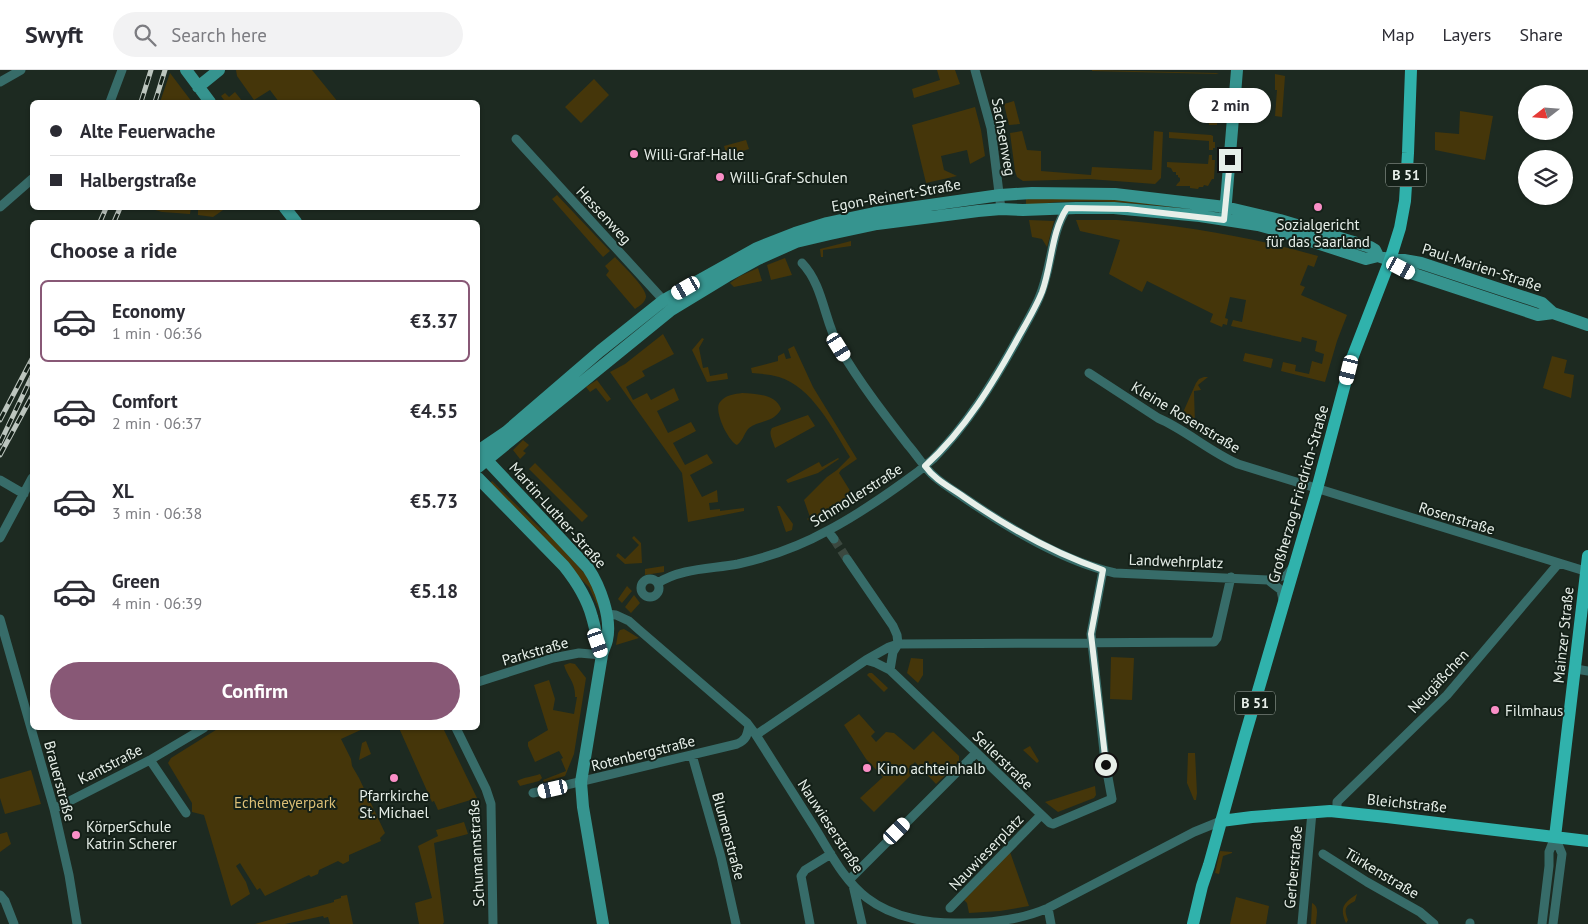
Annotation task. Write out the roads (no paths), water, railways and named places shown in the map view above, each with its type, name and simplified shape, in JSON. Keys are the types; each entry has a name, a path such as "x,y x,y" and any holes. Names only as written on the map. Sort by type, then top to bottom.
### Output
{"main road":[{"path":"186,70 208,100"},
{"path":"198,86 219,70"},
{"path":"1225,214 1237,70"},
{"name":"Großherzog-Friedrich-Straße","path":"1193,924 1221,821 1324,468 1351,360 1384,258 1400,228 1405,201 1411,70"},
{"name":"Egon-Reinert-Straße","path":"480,456 561,384 634,323 668,305 739,257 795,233 827,223 874,213 1000,195 1032,193 1115,194 1225,214"},
{"name":"Egon-Reinert-Straße","path":"480,456 596,370 668,305 692,297 744,266 796,242 877,224 1001,209 1124,209 1225,214 1280,220 1370,247 1384,258"},
{"path":"287,210 294,220"},
{"name":"Paul-Marien-Straße","path":"1384,258 1411,273 1538,314 1553,313 1588,325"},
{"name":"Martin-Luther-Straße","path":"480,456 588,568 599,587 606,614 607,639 602,655"},
{"name":"Martin-Luther-Straße","path":"480,480 564,566 576,582 592,615 602,655"},
{"name":"Mainzer Straße","path":"1555,837 1582,670 1588,556"},
{"path":"602,655 581,782 583,807 603,924"},
{"name":"Bleichstraße","path":"1221,821 1312,812 1337,812 1588,841"}],"street":[{"path":"0,82 21,70"},
{"path":"111,100 122,70"},
{"name":"Sachsenweg","path":"975,70 991,128 1001,209"},
{"name":"Hessenweg","path":"516,138 668,305"},
{"path":"0,206 30,181"},
{"name":"Schmollerstraße","path":"658,582 676,574 726,566 759,558 806,541 828,531 866,508 925,466 960,429 1004,362 1039,299 1061,219 1067,208"},
{"name":"Landwehrplatz","path":"802,263 811,272 829,326 839,347 877,405 925,466 936,478 1017,531 1071,558 1103,570 1129,573 1268,580 1287,575 1297,559"},
{"name":"Kleine Rosenstraße","path":"1089,373 1158,418 1225,458 1318,489"},
{"path":"1312,509 1311,493 1303,484 1314,481 1324,468"},
{"path":"0,480 24,494"},
{"path":"0,538 30,482"},
{"name":"Rosenstraße","path":"1318,489 1587,572"},
{"path":"828,531 834,539"},
{"path":"847,559 893,626 897,636 898,644 893,652 890,670 876,662 866,660"},
{"name":"Neugäßchen","path":"1337,812 1337,802 1447,695 1558,564"},
{"path":"756,735 866,660 888,647 898,644 1092,642 1091,626 1103,570"},
{"name":"Landwehrplatz","path":"1092,642 1214,642 1217,638 1231,577"},
{"path":"1268,580 1281,590 1283,607"},
{"name":"Nauwieserstraße","path":"606,614 616,615 629,621 749,726 851,883 868,899 888,910 934,923 966,923 1008,919 1034,914 1194,832 1221,821"},
{"name":"Brauerstraße","path":"0,619 30,725"},
{"name":"Seilerstraße","path":"890,670 1053,824 1112,799 1103,744 1092,642"},
{"name":"Parkstraße","path":"480,681 553,658 579,653 602,655"},
{"name":"Rotenbergstraße","path":"533,793 737,744 747,736 749,726"},
{"name":"Brauerstraße","path":"32,730 54,809 69,875 77,924"},
{"name":"Kantstraße","path":"54,809 150,760 201,730"},
{"name":"Schumannstraße","path":"457,730 486,789 491,804 493,924"},
{"path":"862,924 851,883 976,753"},
{"name":"Blumenstraße","path":"692,755 729,887 736,924"},
{"path":"150,760 186,813"},
{"name":"Gerberstraße","path":"1302,924 1312,812"},
{"name":"Nauwieserplatz","path":"950,908 1041,814"},
{"path":"1542,924 1549,852 1555,837"},
{"path":"1553,924 1562,854 1555,837"},
{"path":"810,924 801,876 805,870 831,854"},
{"name":"Türkenstraße","path":"1323,854 1428,913 1434,924"},
{"path":"0,895 5,901 14,924"},
{"path":"1048,908 1051,924"}],"tunnel":[{"path":"834,539 847,559"}],"railway":[{"path":"142,100 151,70"},
{"path":"156,100 165,70"},
{"path":"101,220 105,210"},
{"path":"115,220 119,210"},
{"path":"0,420 30,363"},
{"path":"0,443 30,380"},
{"path":"0,455 30,400"}],"place":[{"name":"Willi-Graf-Halle","path":"634,154"},
{"name":"Willi-Graf-Schulen","path":"720,177"},
{"name":"Sozialgericht für das Saarland","path":"1318,207"},
{"name":"Filmhaus","path":"1495,710"},
{"name":"Kino achteinhalb","path":"867,768"},
{"name":"Pfarrkirche St. Michael","path":"394,778"},
{"name":"KörperSchule Katrin Scherer","path":"76,835"}],"park label":[{"name":"Echelmeyerpark","path":"285,802"}]}
